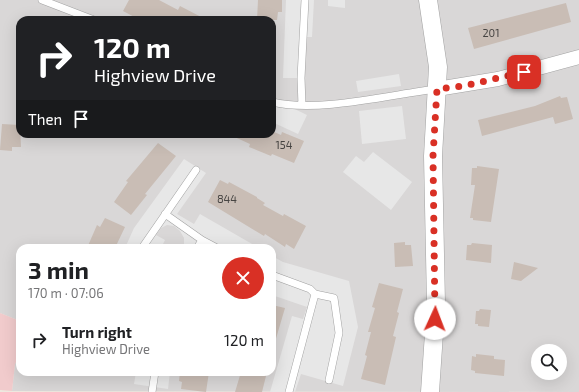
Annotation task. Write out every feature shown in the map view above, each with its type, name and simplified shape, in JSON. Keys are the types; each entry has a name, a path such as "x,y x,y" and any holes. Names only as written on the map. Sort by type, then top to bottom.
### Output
{"street":[{"path":"428,0 436,41 438,67 433,156 436,304 430,392"},
{"path":"437,89 464,86 498,79 579,57"}],"lane":[{"path":"44,0 84,16"},
{"path":"302,105 301,78 304,0"},
{"path":"276,102 302,105 341,103 437,89"},
{"path":"145,244 196,170"},
{"path":"165,214 210,244"},
{"path":"200,244 202,240"},
{"path":"276,276 310,289 315,294 334,298 339,333 329,380"},
{"path":"289,392 315,294"},
{"path":"152,392 154,376"}],"shaded area":[{"path":"0,0 579,0 579,392 12,391 16,362 16,376 276,376 276,244 16,244 16,319 0,313"},
{"path":"286,0 314,0 312,37 306,37 304,78 283,78"},
{"path":"328,0 345,0 345,8 328,6"},
{"path":"399,74 401,86 358,92 356,81"},
{"path":"276,100 307,115 298,134 276,124"},
{"path":"402,106 406,139 362,144 359,111"},
{"path":"373,152 412,182 391,210 343,172 356,156 364,162"},
{"path":"184,159 206,173 177,214 194,224 200,214 252,244 184,244 184,238 180,231 174,226 167,225 161,228 156,235 165,240 163,244 127,244 134,228"},
{"path":"276,258 283,262 349,281 358,327 343,386 301,374 295,392 270,392 275,376 276,376 276,371 292,316 303,319 307,307 276,296"},
{"path":"0,313 16,319 16,362 12,391 0,390"},
{"path":"135,376 170,376 168,389 134,384"}],"building":[{"path":"129,0 159,0 178,10 180,6 199,16 132,16 123,11"},
{"path":"258,0 282,0 282,12 278,12 277,20 276,16 257,16"},
{"path":"566,3 571,22 474,49 468,28"},
{"path":"560,96 561,98 567,97 573,119 555,124 553,117 482,136 478,120 535,106"},
{"path":"2,124 16,125 16,138 21,138 21,147 12,147 12,151 0,150"},
{"path":"282,132 304,141 294,163 249,147 250,144 237,138 276,138 276,133 281,135"},
{"path":"158,143 176,156 145,194 147,195 131,215 114,202 128,182 126,181"},
{"path":"477,166 499,169 491,222 473,220 473,218 470,218 475,185 471,185 472,168 477,168"},
{"path":"220,180 228,184 229,182 257,197 265,203 263,205 306,226 294,249 286,244 285,247 265,234 264,236 208,202"},
{"path":"105,218 125,227 117,244 89,244 97,225 100,227"},
{"path":"405,242 405,245 411,245 413,266 395,267 394,243"},
{"path":"472,243 492,245 491,263 466,260 467,245 471,245"},
{"path":"514,262 538,268 521,281 511,279"},
{"path":"379,283 403,289 393,336 396,337 385,385 361,379 371,332 368,332 375,308 372,307"},
{"path":"276,306 285,308 276,339"},
{"path":"480,309 491,310 489,327 478,326 478,324 475,324 476,311 479,311"},
{"path":"476,354 494,356 494,359 505,360 504,376 475,373 475,371 471,370 472,356 476,357"},
{"path":"180,376 208,376 206,392 181,389 182,382 179,381"},
{"path":"240,376 266,376 262,392 235,392"}],"route":[{"path":"435,319 433,156 437,89 464,86 524,72"}]}
